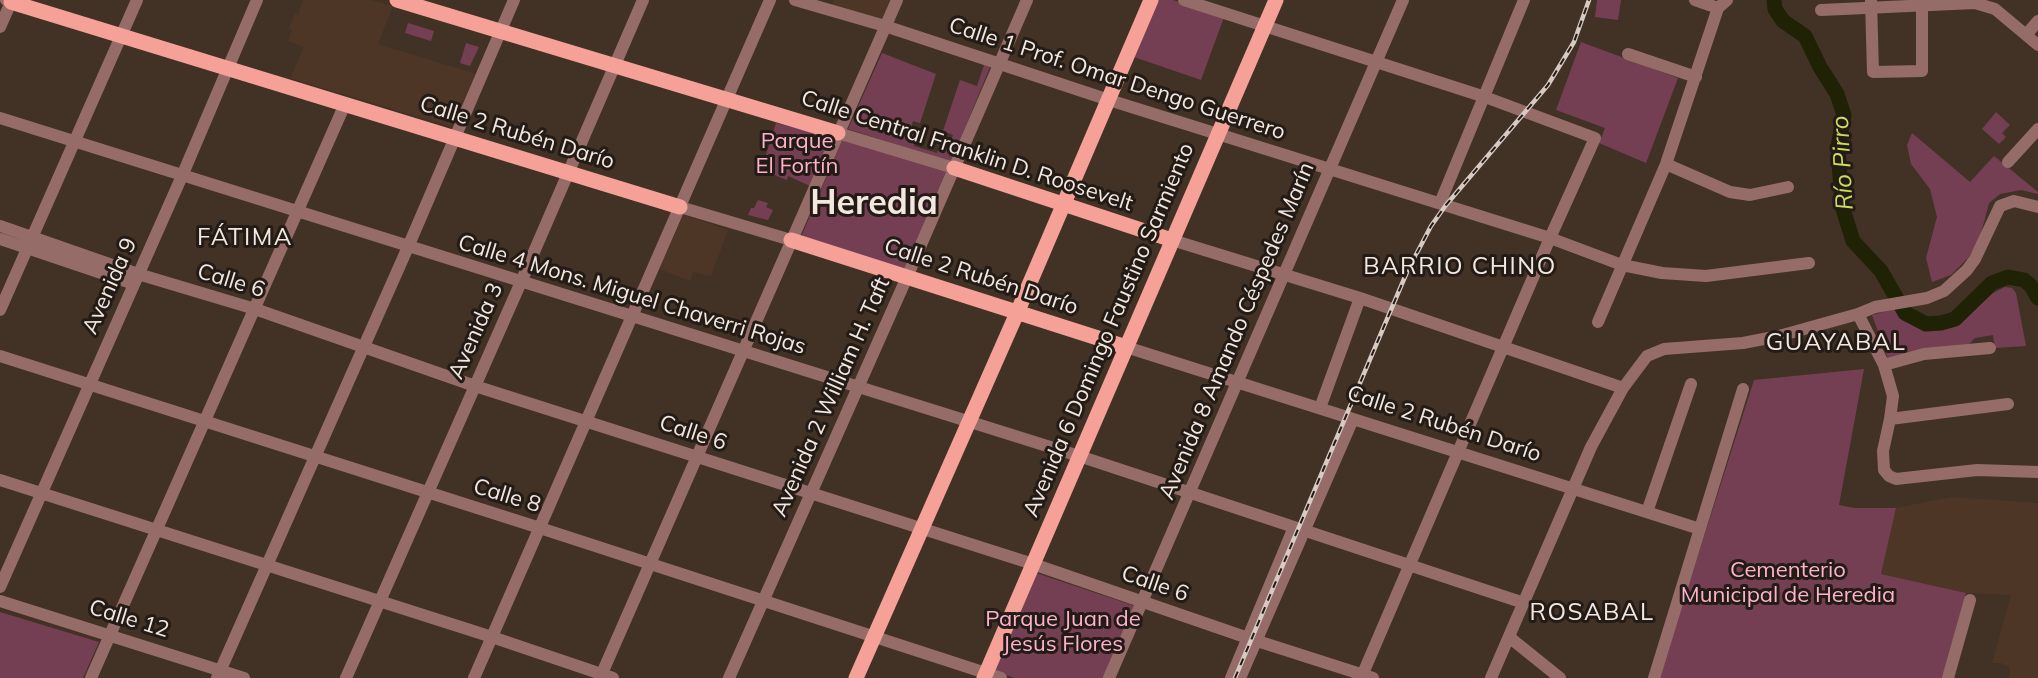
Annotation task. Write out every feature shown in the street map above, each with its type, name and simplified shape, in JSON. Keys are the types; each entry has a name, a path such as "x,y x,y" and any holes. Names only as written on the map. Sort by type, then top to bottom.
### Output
{"main road":[{"name":"Calle Central Franklin D. Roosevelt","path":"397,0 838,133"},
{"path":"856,678 1064,205 1151,0"},
{"name":"Avenida 6 Domingo Faustino Sarmiento","path":"985,676 1275,0"},
{"name":"Calle 2 Rubén Darío","path":"10,1 680,207"},
{"name":"Calle Central Franklin D. Roosevelt","path":"954,168 1172,240"},
{"name":"Calle 2 Rubén Darío","path":"791,240 1126,347"}],"street":[{"path":"2,302 136,0"},
{"name":"Avenida 9","path":"0,587 182,176 257,0"},
{"path":"218,674 408,247 514,0"},
{"name":"Avenida 3","path":"346,678 644,0"},
{"path":"474,678 770,0"},
{"name":"Calle 1 Prof. Omar Dengo Guerrero","path":"795,0 885,26 1109,100 1550,238 1622,266 1662,273 1706,276 1809,263"},
{"path":"0,480 492,637 605,677 650,563 897,0"},
{"name":"Avenida 2 William H. Taft","path":"729,678 1027,0"},
{"path":"1184,0 1485,97 1595,138 1458,451 1365,677"},
{"name":"Avenida 8 Amando Céspedes Marín","path":"1109,678 1403,0"},
{"path":"1440,203 1524,0"},
{"path":"1598,322 1666,164 1722,4 1695,0"},
{"path":"0,27 10,1"},
{"path":"1821,10 1871,4 1975,1 1995,9 2038,45"},
{"path":"1871,4 1873,72 1922,71 1922,3"},
{"path":"2026,35 2038,21"},
{"path":"1628,54 1696,77"},
{"path":"91,678 345,104"},
{"name":"Calle 4 Mons. Miguel Chaverri Rojas","path":"0,118 1079,456 1524,603"},
{"path":"2008,162 2038,129"},
{"name":"Calle Central Franklin D. Roosevelt","path":"838,133 954,168"},
{"path":"1666,164 1730,192 1750,195 1788,187"},
{"path":"1491,678 1591,447 1623,388 1647,356 1664,349 1743,343 1779,336 1875,307 1927,298 1944,291 1967,270 1975,259 2000,206 2014,201 2038,207"},
{"name":"Calle 2 Rubén Darío","path":"680,207 791,240"},
{"name":"Calle 6","path":"0,226 29,243"},
{"name":"Calle 6","path":"0,239 29,243 136,279 255,309 475,386 586,420 920,530 1033,564 1365,677"},
{"name":"Calle Central Franklin D. Roosevelt","path":"1172,240 1360,298 1623,388"},
{"path":"1320,408 1360,298"},
{"path":"1858,314 1884,365 1893,396 1883,451 1884,470 1889,476 1896,479 1977,470 2038,472"},
{"name":"Calle 2 Rubén Darío","path":"1126,347 1700,529"},
{"path":"1884,365 1924,354 1990,348"},
{"name":"Calle 8","path":"0,356 875,636 985,676 1001,678"},
{"path":"1647,512 1691,384"},
{"path":"1654,678 1743,389"},
{"path":"1890,419 2008,404"},
{"path":"1231,678 1252,639 1299,529 1353,419"},
{"path":"1948,678 1970,600"},
{"name":"Calle 12","path":"0,601 218,674 244,678"},
{"path":"1509,637 1560,678"},
{"path":"1240,678 1252,639"}],"shaded area":[{"path":"303,0 370,0 393,6 378,44 476,74 452,125 290,78 304,47 288,41 292,30 289,28 295,14 298,15"},
{"path":"834,0 892,0 883,22 832,6"},
{"path":"683,215 728,230 711,276 693,272 690,281 657,268 662,256 665,257"},
{"path":"1951,497 2038,503 2038,678 2008,678 2009,667 2001,663 1992,663 2011,595 1966,593 1881,574 1896,508"}],"green space":[{"path":"1153,0 1173,0 1224,17 1201,80 1131,56"},
{"path":"1597,0 1621,0 1618,20 1595,17"},
{"path":"408,23 434,31 431,41 405,33"},
{"path":"1581,42 1678,78 1646,163 1599,143 1605,128 1556,110"},
{"path":"466,43 479,47 470,66 460,63"},
{"path":"882,53 936,74 920,123 913,121 910,131 918,134 914,146 937,153 941,140 950,143 953,135 943,131 960,80 977,86 984,65 990,67 951,162 848,129"},
{"path":"1996,112 2010,125 2002,133 2006,137 1999,144 1982,129"},
{"name":"Parque El Fortín","path":"776,123 828,136 830,141 810,186 788,176 787,180 769,173 771,168 763,164"},
{"path":"1912,133 1970,182 1994,156 2038,192 2038,194 2021,190 2000,194 1989,203 1979,241 1968,258 1951,275 1932,282 1926,258 1937,217 1930,189 1911,164 1907,145"},
{"path":"843,138 947,169 904,270 801,237"},
{"path":"758,200 768,203 766,207 773,210 768,220 748,215"},
{"path":"2005,287 2012,288 2016,293 2026,346 1995,348 1993,335 1975,338 1968,345 1888,359 1872,315 1898,308 1907,319 1919,325 1948,327 1960,321 1993,293"},
{"name":"Cementerio Municipal de Heredia","path":"1864,369 1839,505 1854,508 1896,508 1881,574 1966,593 1942,678 1659,678 1754,380"},
{"name":"Parque Juan de Jesús Flores","path":"1036,573 1135,606 1104,678 1015,678 993,671"},
{"path":"0,612 99,642 83,678 0,678"}],"waterway":[{"name":"Río Pirro","path":"1774,0 1775,9 1783,21 1805,36 1820,67 1837,94 1844,115 1838,147 1842,206 1853,241 1881,271 1905,313 1926,324 1955,319 1992,283 2008,277 2024,280 2031,286 2038,298"}],"railway":[{"path":"1235,678 1407,272 1431,226 1446,205 1548,85 1574,42 1589,0"}],"district":[{"name":"Heredia","path":"874,204"},
{"name":"FÁTIMA","path":"245,238"},
{"name":"BARRIO CHINO","path":"1460,267"},
{"name":"GUAYABAL","path":"1836,343"},
{"name":"ROSABAL","path":"1592,613"}]}
